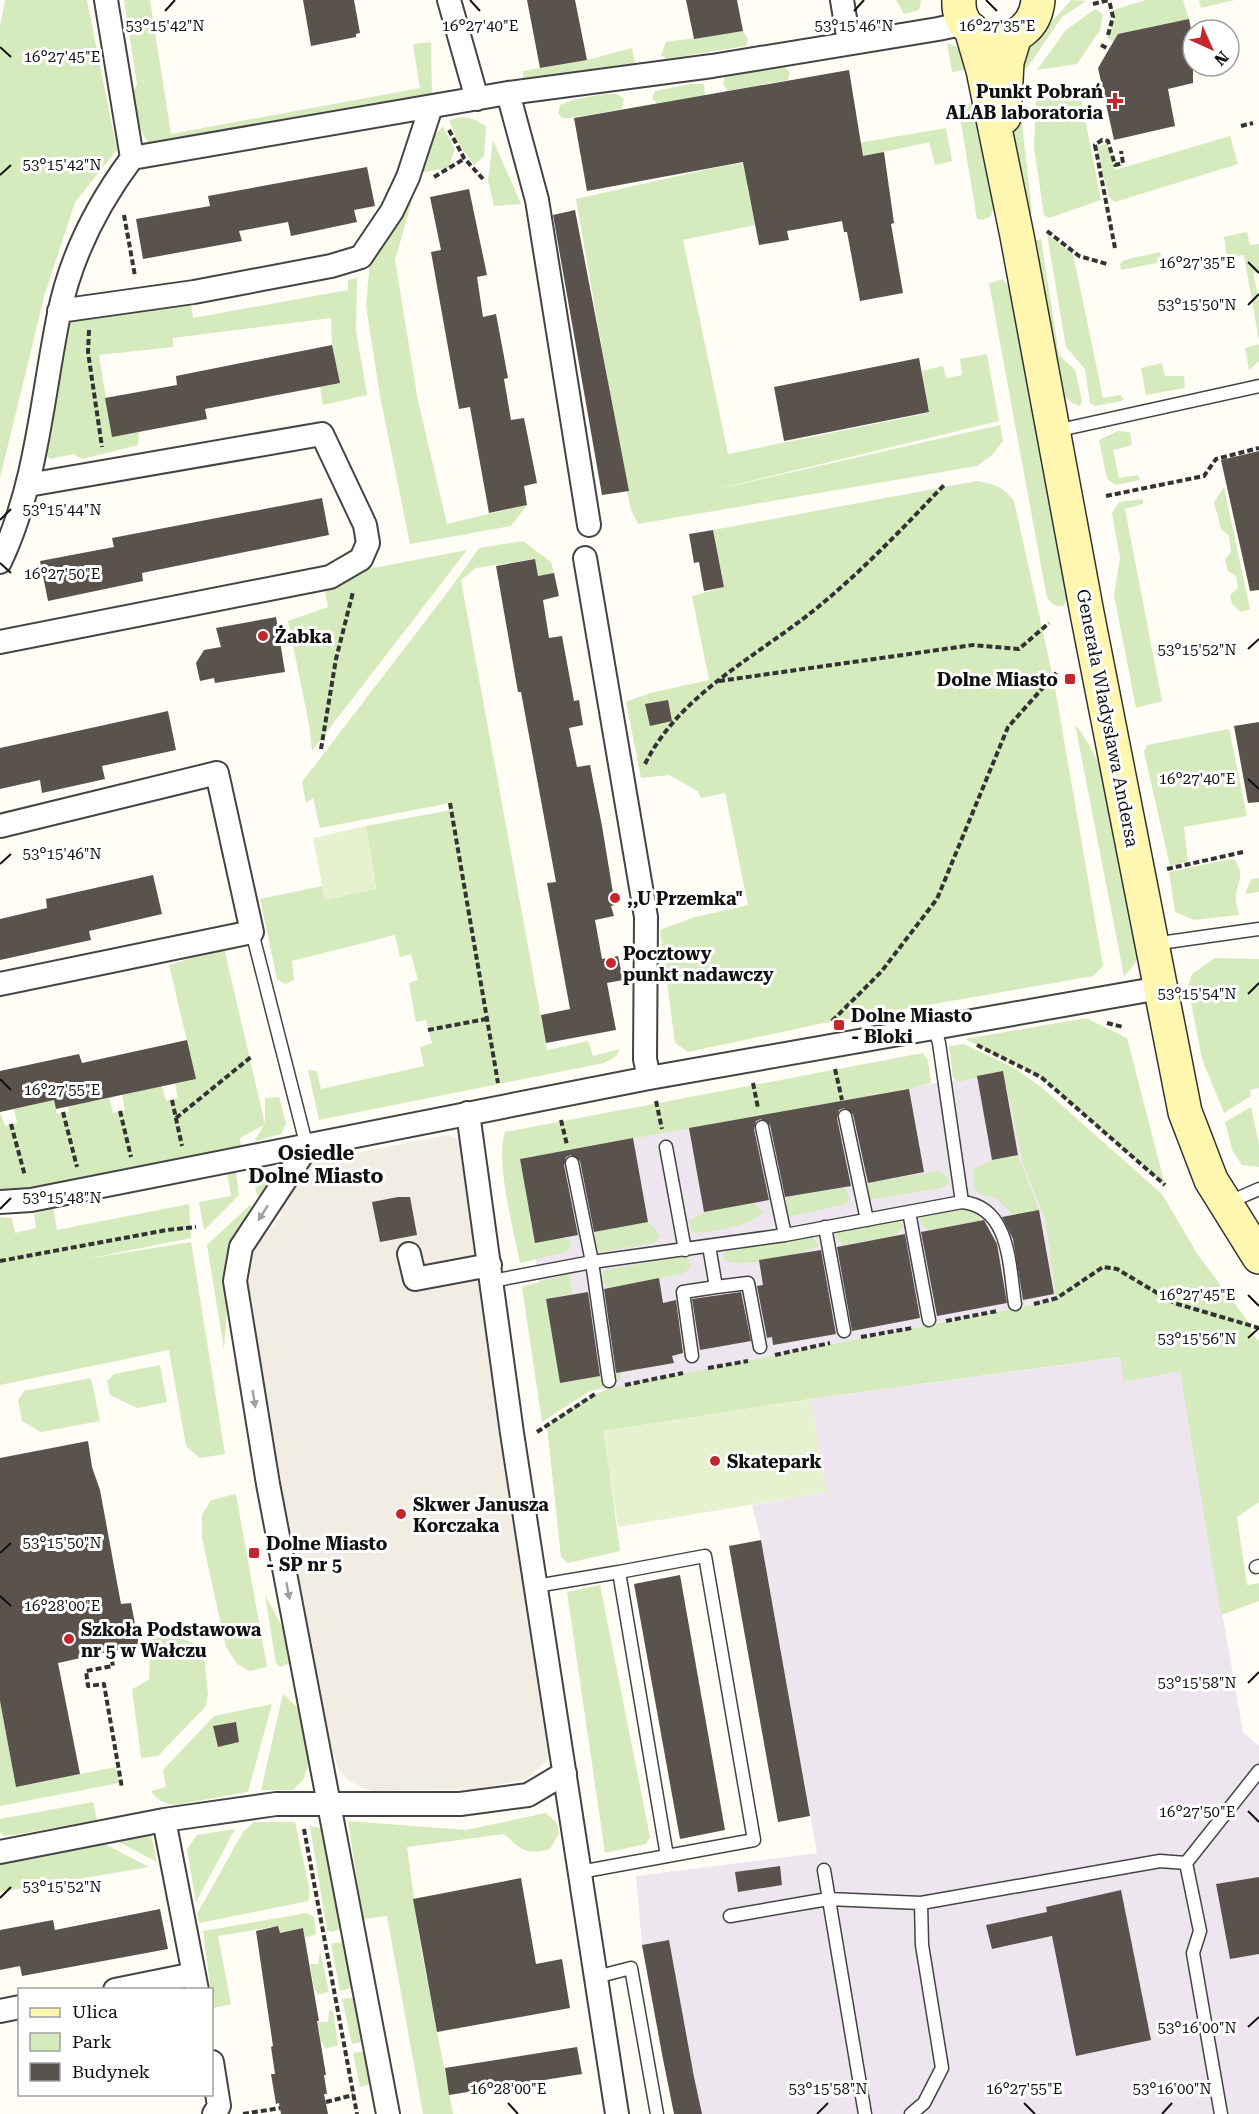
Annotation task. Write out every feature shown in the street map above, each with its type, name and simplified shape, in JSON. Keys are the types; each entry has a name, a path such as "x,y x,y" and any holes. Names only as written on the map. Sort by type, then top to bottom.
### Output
{"main road":[{"path":"964,16 983,37 996,40 1034,15"},
{"name":"Generała Władysława Andersa","path":"1003,163 1007,62 1034,15"},
{"name":"Generała Władysława Andersa","path":"964,16 983,69 995,139 1003,163 1185,1112 1211,1180 1257,1252"}],"street":[{"path":"106,0 132,158"},
{"path":"449,0 477,99"},
{"path":"842,0 849,42"},
{"path":"0,562 16,528 28,485 59,311 80,246 103,197 132,158 438,115 477,99 508,93 712,66 938,29 952,26 964,16"},
{"path":"508,93 537,200 589,525"},
{"path":"59,311 308,270 361,256 392,211 438,115"},
{"path":"0,642 330,577 361,559 368,543 365,525 322,434 28,485"},
{"path":"585,558 646,917 645,1059 651,1086"},
{"path":"0,826 217,774 252,932 0,984"},
{"path":"0,1202 31,1200 307,1147 468,1113 651,1086 934,1026 1160,988"},
{"path":"468,1113 536,1586 617,2114"},
{"path":"307,1147 242,1247 235,1281 268,1484 388,2114"},
{"path":"409,1254 415,1279 491,1273"},
{"path":"0,1852 164,1821 264,1806 460,1804 528,1795 565,1773"},
{"path":"126,1988 195,1982 164,1821"},
{"path":"0,2011 18,2007"},
{"path":"213,2068 219,2106 214,2114"}],"lane":[{"path":"1054,431 1259,386"},
{"path":"1152,944 1259,929"},
{"path":"252,932 307,1147"},
{"path":"934,1026 939,1043 962,1202"},
{"path":"845,1116 867,1220"},
{"path":"762,1127 784,1235"},
{"path":"666,1147 685,1250"},
{"path":"572,1163 615,1383"},
{"path":"1225,1204 1259,1189"},
{"path":"491,1273 685,1250 784,1235 962,1202 975,1203 987,1210 1002,1229 1015,1306"},
{"path":"909,1212 930,1323"},
{"path":"825,1227 844,1331"},
{"path":"709,1246 716,1287"},
{"path":"692,1356 683,1292 748,1282 760,1347"},
{"path":"536,1586 705,1556 754,1840 580,1872"},
{"path":"619,1572 667,1856"},
{"path":"1186,1863 1259,1771"},
{"path":"730,1916 828,1899 921,1902 1160,1861 1186,1863"},
{"path":"1186,1863 1200,1931 1193,1953 1221,2114"},
{"path":"824,1870 865,2114"},
{"path":"911,2114 924,2103 942,2068 922,1945 921,1902"},
{"path":"596,1977 631,1968 657,2114"}],"path":[{"path":"1093,4 1109,0 1113,17 1108,34"},
{"path":"1101,45 1109,49"},
{"path":"438,115 464,158 483,179"},
{"path":"1241,126 1252,123"},
{"path":"1115,248 1095,145 1102,140 1108,141 1115,165 1123,163 1121,151"},
{"path":"423,184 464,158"},
{"path":"123,208 135,276"},
{"path":"1044,229 1079,256 1107,264"},
{"path":"95,306 89,328 87,352 103,457"},
{"path":"1106,496 1204,476 1216,459 1259,448"},
{"path":"644,767 654,745 682,710 822,604 875,558 945,484"},
{"path":"321,749 336,659 361,559"},
{"path":"718,681 973,645 1019,649 1048,623"},
{"path":"831,1026 832,1019 881,972 937,899 1008,727 1057,672"},
{"path":"450,803 500,1089"},
{"path":"1161,871 1244,852"},
{"path":"428,1030 486,1018"},
{"path":"975,1044 1041,1077 1165,1185"},
{"path":"176,1118 251,1057"},
{"path":"834,1062 845,1116"},
{"path":"752,1077 762,1127"},
{"path":"651,1086 666,1147"},
{"path":"172,1100 178,1128"},
{"path":"120,1111 126,1138"},
{"path":"559,1111 572,1163"},
{"path":"63,1113 72,1148"},
{"path":"11,1124 21,1158"},
{"path":"0,1261 167,1230 196,1227"},
{"path":"857,1338 1057,1298 1104,1267 1117,1269 1174,1304 1259,1328"},
{"path":"773,1355 837,1342"},
{"path":"704,1369 753,1359"},
{"path":"615,1383 694,1371"},
{"path":"537,1432 579,1402 600,1391"},
{"path":"110,1651 113,1666 86,1671 88,1686 104,1684 122,1788"},
{"path":"300,1804 357,2114"},
{"path":"326,2102 353,2095"},
{"path":"243,2114 280,2108"}],"shaded area":[{"path":"1003,1071 1023,1164 1045,1219 1056,1300 558,1398 519,1159"},
{"name":"Skwer Janusza Korczaka","path":"447,1135 457,1139 463,1151 530,1604 549,1749 548,1760 527,1779 478,1789 373,1791 361,1788 347,1779 338,1768 332,1750 310,1646 246,1285 253,1250 282,1214 278,1207 313,1162 322,1157 336,1157"},
{"path":"1121,1357 1125,1382 1180,1370 1243,1732 1259,1746 1259,2114 674,2114 642,1945 636,1876 817,1853 761,1540 752,1505 827,1492 810,1399"}],"green space":[{"path":"5,0 87,0 117,150 75,202 44,297 0,478 0,25"},
{"path":"124,0 150,0 171,134 420,88 413,44 431,42 432,96 150,144 141,131 133,107 137,84"},
{"path":"896,0 921,0 919,10 904,14"},
{"path":"1071,0 1086,1 1062,17 1027,68 1019,68 1025,52"},
{"path":"1146,0 1183,0 1189,18 1181,18 1181,21 1114,42 1107,38 1115,19 1113,10"},
{"path":"1199,0 1235,0 1201,8"},
{"path":"1095,9 1103,14 1100,30 1077,64 1037,70 1066,30"},
{"path":"743,31 748,39 746,46 666,59 661,55 666,42"},
{"path":"947,43 962,49 970,69 952,72"},
{"path":"632,48 635,63 601,72 530,82 523,78 523,71 587,60"},
{"path":"784,66 790,72 788,80 728,91 723,84 725,76"},
{"path":"690,84 704,84 705,95 657,103 652,98 655,91"},
{"path":"1079,88 1101,200 1049,218 1044,215 1034,148 1036,96"},
{"path":"617,94 624,99 622,109 569,118 562,118 558,113 560,105 572,100"},
{"path":"1019,96 1032,213 1022,216 1013,143"},
{"path":"976,102 995,202 991,216 983,220 977,219 958,105"},
{"path":"462,117 473,119 486,126 484,156 474,165 458,143 449,120"},
{"path":"443,127 455,149 448,168 423,172 428,141"},
{"path":"946,128 952,161 935,165 929,142 884,152 834,174 748,190 755,225 683,240 728,454 929,413 922,371 943,366 946,378 962,375 960,359 987,354 999,421 709,491 1000,425 1003,441 991,456 977,466 638,524 631,510 627,491 576,199 718,167"},
{"path":"1230,136 1238,164 1115,202 1109,197 1096,147 1108,144 1115,170"},
{"path":"493,140 521,204 494,206 488,180"},
{"path":"412,201 395,260 418,401 447,524 527,505 511,526 410,544 380,396 366,306 370,259"},
{"path":"1247,232 1250,245 1259,244 1259,272 1253,273 1259,300 1259,341 1244,255 1227,258 1224,237"},
{"path":"1047,234 1073,254 1103,398 1120,395 1124,399 1122,401 1095,406 1090,403 1085,369 1066,347"},
{"path":"1041,239 1059,355 1075,370 1082,401 1080,406 1059,393 1025,244"},
{"path":"1160,252 1162,262 1121,270 1120,264 1124,260"},
{"path":"357,278 356,331 367,395 323,405 320,387 340,383 332,345 331,318 173,338 173,347 99,355 112,436 139,432 138,445 82,459 74,454 50,459 47,456 65,320 190,296 193,318 348,290 348,280"},
{"path":"1003,279 1015,296 1065,559 1066,599 1064,606 1054,605 1047,598 989,283"},
{"path":"1259,344 1259,361 1249,370 1245,348"},
{"path":"1162,363 1165,376 1184,376 1185,388 1146,395 1141,368"},
{"path":"1118,431 1130,432 1132,445 1113,450 1119,478 1138,475 1140,480 1116,485 1107,479 1099,440"},
{"path":"977,481 998,487 1014,501 1054,682 1103,966 1093,976 819,1024 688,1052 675,1043 660,930 695,917 748,905 725,793 701,798 698,791 669,775 641,778 626,702 650,693 709,680 692,596 724,587 713,530"},
{"path":"1224,487 1250,609 1241,612 1232,604 1230,595 1238,588 1236,576 1228,571 1225,559 1231,552 1229,536 1221,529 1214,502"},
{"path":"1143,499 1143,504 1125,509 1162,701 1136,708 1114,595 1120,558 1112,513 1119,502"},
{"path":"523,541 551,562 554,573 538,576 535,559 476,568 461,580 547,1050 588,1041 593,1056 620,1049 616,1056 604,1063 319,1120 308,1070 317,1071 321,1089 424,1066 420,1047 432,1043 426,1020 416,1022 409,983 418,980 411,954 400,957 395,935 292,961 294,980 285,984 277,979 260,899 322,886 326,900 376,888 366,826 451,810 450,803 320,828 313,798 306,803 302,782 479,548"},
{"path":"467,550 312,751 310,729 288,621 328,607 325,592 358,571"},
{"path":"1075,724 1104,775 1114,803 1127,861 1141,949 1135,964 1124,976"},
{"path":"1229,729 1247,816 1184,827 1188,862 1170,866 1144,752 1147,745"},
{"path":"366,826 376,889 325,900 313,838"},
{"path":"1230,859 1235,860 1240,873 1236,896 1239,915 1194,920 1175,912 1169,872"},
{"path":"1259,878 1259,892 1245,894 1251,879"},
{"path":"224,948 265,1124 265,1098 279,1097 286,1123 281,1134 254,1142 264,1125 240,1138 242,1160 0,1202 0,1112 5,1126 17,1123 14,1109 54,1100 57,1114 69,1112 67,1097 88,1093 90,1102 109,1098 113,1113 125,1110 122,1095 162,1086 166,1101 178,1098 175,1084 196,1079 169,965"},
{"path":"1215,958 1259,959 1259,1088 1250,1090 1251,1096 1224,1113 1202,1059 1188,987 1192,974"},
{"path":"1086,1018 1127,1038 1165,1185 1041,1077 965,1039"},
{"path":"964,1044 1014,1068 1041,1087 1162,1194 1198,1255 1250,1324 1252,1333 1259,1341 1259,1502 1237,1517 1247,1585 1259,1583 1259,1601 1221,1615 1180,1371 1124,1382 1120,1357 810,1399 604,1431 620,1551 568,1563 561,1557 547,1426 579,1402 610,1388 1056,1300 1045,1219 1023,1164 1003,1072 958,1082 953,1077 949,1046"},
{"path":"923,1053 928,1061 931,1083 909,1089 520,1159 535,1242 562,1238 569,1240 571,1246 566,1252 520,1263 504,1178 502,1160 505,1132"},
{"path":"1251,1107 1259,1144 1259,1167 1242,1165 1233,1152 1225,1122"},
{"path":"1018,1155 1039,1210 1013,1215 996,1198 982,1195 975,1190 972,1170 992,1160"},
{"path":"269,1168 281,1179 263,1204 256,1192 253,1171"},
{"path":"938,1171 949,1178 948,1184 941,1188 870,1200 867,1187 873,1182"},
{"path":"236,1172 239,1195 204,1230 199,1202 231,1196 227,1173"},
{"path":"845,1188 850,1200 846,1204 788,1217 784,1215 787,1197"},
{"path":"962,1202 981,1215 979,1221 928,1230 919,1221 926,1209"},
{"path":"754,1203 763,1213 748,1222 719,1230 692,1233 689,1221 704,1212"},
{"path":"189,1204 191,1238 86,1259 191,1242 225,1454 200,1458 186,1446 169,1350 0,1385 0,1217 12,1218 15,1233 36,1228 34,1214 53,1207 57,1230"},
{"path":"250,1205 256,1214 231,1256 224,1349 207,1245"},
{"path":"895,1214 903,1227 894,1236 843,1245 835,1236 836,1230"},
{"path":"648,1222 660,1235 655,1243 600,1252 593,1248 592,1241 597,1231"},
{"path":"811,1234 819,1246 800,1253 757,1262 732,1263 724,1260 724,1254 729,1247"},
{"path":"683,1256 689,1259 690,1268 681,1274 608,1288 599,1277 605,1270"},
{"path":"570,1273 572,1294 546,1299 560,1383 622,1372 619,1381 590,1391 542,1422 522,1287"},
{"path":"160,1365 167,1402 137,1408 110,1395 107,1381 114,1374"},
{"path":"91,1378 100,1421 41,1432 22,1421 18,1401 24,1391"},
{"name":"Skatepark","path":"810,1399 827,1492 618,1527 603,1431"},
{"path":"236,1494 267,1667 250,1671 237,1664 226,1647 202,1538 202,1515 211,1500"},
{"path":"600,1585 650,1837 646,1844 605,1853 567,1592"},
{"path":"265,1595 286,1634 291,1663 280,1667 276,1663"},
{"path":"151,1637 182,1639 203,1647 208,1694 206,1706 158,1756 141,1758 132,1689 149,1680"},
{"path":"283,1694 298,1708 309,1764 303,1780 293,1790 261,1790"},
{"path":"0,1701 16,1787 116,1767 119,1783 0,1806"},
{"path":"272,1704 248,1792 175,1805 155,1797 151,1791 166,1787 163,1770 214,1716"},
{"path":"93,1802 97,1820 14,1835 4,1836 0,1832 0,1819"},
{"path":"546,1813 557,1823 559,1834 550,1849 535,1852 525,1850 504,1834 407,1847 421,1949 453,2114 423,2114 387,1916 363,1919 348,1821 466,1830"},
{"path":"254,1822 295,1822 310,1892 308,1901 199,1923 197,1914 243,1832"},
{"path":"310,1826 322,1828 343,1928 332,1932 327,1930"},
{"path":"235,1829 196,1902 187,1849 197,1835"},
{"path":"151,1834 157,1862 117,1841"},
{"path":"103,1843 149,1867 0,1892 0,1862"},
{"path":"307,1913 314,1917 316,1935 305,1937 303,1928 280,1933 278,1926 218,1936 231,2004 213,2008 213,1988 210,1988 203,1931"},
{"path":"345,1941 355,1987 340,1991 331,1944"},
{"path":"320,1951 329,1992 318,1995 314,1988 310,1964 318,1964"},
{"path":"355,1997 365,2041 352,2044 342,1999"},
{"path":"329,2010 333,2011 338,2045 326,2049 321,2041 317,2022 328,2022"},
{"path":"365,2051 371,2084 360,2087 353,2053"}],"building":[{"path":"303,0 354,0 360,33 356,34 356,37 311,46"},
{"path":"527,0 575,0 587,60 540,68"},
{"path":"686,0 737,0 743,31 694,39"},
{"path":"1181,21 1181,78 1193,78 1193,83 1168,89 1175,126 1114,140 1098,68 1118,34"},
{"path":"849,70 863,156 884,152 894,223 891,224 903,293 860,301 847,232 844,232 842,221 787,231 789,240 759,245 743,162 587,191 574,118"},
{"path":"367,167 375,206 354,210 357,222 291,236 288,222 239,231 242,241 143,259 136,219 210,206 208,196"},
{"path":"469,189 487,275 477,277 483,317 496,314 508,378 504,379 511,420 524,418 537,483 524,486 527,505 489,513 470,407 459,409 431,252 441,250 430,197"},
{"path":"575,210 629,491 602,495 553,215"},
{"path":"332,345 340,383 205,409 207,419 112,437 105,398 177,385 176,376"},
{"path":"919,358 929,412 784,441 774,387"},
{"path":"1259,451 1259,590 1250,591 1221,460"},
{"path":"322,498 329,535 142,573 143,581 48,601 40,561 114,547 112,538"},
{"path":"713,530 724,587 704,591 699,562 694,563 689,534"},
{"path":"535,559 538,576 554,573 559,596 543,600 549,638 562,636 574,701 579,700 583,725 569,728 577,767 590,765 602,826 615,905 611,906 614,916 595,920 602,959 618,956 623,980 607,983 616,1030 546,1043 541,1015 570,1009 547,883 556,882 521,692 518,692 496,566"},
{"path":"276,617 285,672 215,683 214,678 200,681 196,663 204,650 221,647 216,628"},
{"path":"668,700 672,721 650,726 645,704"},
{"path":"168,711 176,750 102,766 105,779 42,793 40,780 0,789 0,748"},
{"path":"1259,722 1259,802 1248,803 1234,726"},
{"path":"153,875 162,914 89,931 91,940 0,960 0,919 47,908 46,899"},
{"path":"187,1040 196,1079 56,1109 54,1100 0,1112 0,1071 79,1054 82,1063"},
{"path":"1003,1071 1018,1155 992,1160 977,1076"},
{"path":"909,1089 924,1172 868,1183 853,1114 844,1108 839,1110 837,1118 851,1186 785,1197 770,1125 761,1119 756,1121 754,1129 769,1200 704,1212 689,1128"},
{"path":"633,1138 648,1222 594,1232 580,1161 571,1155 566,1157 564,1165 578,1235 535,1243 520,1159"},
{"path":"410,1197 417,1235 380,1242 372,1202"},
{"path":"1039,1210 1054,1294 1023,1300 1013,1239 1002,1217"},
{"path":"984,1220 997,1244 1007,1303 937,1316 921,1232"},
{"path":"905,1234 920,1318 852,1331 837,1247"},
{"path":"821,1250 836,1334 773,1345 772,1337 767,1338 757,1286 763,1285 759,1260"},
{"path":"659,1278 663,1303 676,1300 683,1353 672,1356 674,1363 616,1373 604,1289"},
{"path":"588,1292 600,1376 560,1383 546,1299"},
{"path":"741,1292 751,1341 700,1350 692,1299"},
{"path":"88,1441 92,1467 100,1490 121,1604 131,1603 139,1645 58,1663 80,1774 16,1787 0,1701 0,1458"},
{"path":"761,1540 810,1816 778,1822 729,1546"},
{"path":"680,1575 725,1830 680,1839 634,1584"},
{"path":"236,1722 239,1742 218,1747 213,1726"},
{"path":"780,1866 782,1885 738,1892 735,1872"},
{"path":"1259,1877 1259,1954 1230,1959 1216,1884"},
{"path":"521,1878 536,1964 562,1959 570,2008 437,2032 413,1899"},
{"path":"1121,1890 1151,2040 1076,2056 1052,1936 992,1949 986,1925 1047,1912 1046,1907"},
{"path":"160,1909 168,1949 22,1976 20,1966 0,1970 0,1930 53,1920 55,1930"},
{"path":"278,1926 280,1933 303,1928 319,2021 317,2021 326,2075 324,2075 327,2094 324,2094 328,2114 281,2114 279,2103 276,2104 271,2074 275,2074 271,2047 273,2046 256,1931"},
{"path":"669,1940 702,2114 674,2114 662,2054 642,1945"},
{"path":"577,2047 582,2074 449,2095 445,2068"}],"place":[{"name":"Punkt Pobrań ALAB laboratoria","path":"1115,101"},
{"name":"Żabka","path":"263,636"},
{"name":"Dolne Miasto","path":"1070,679"},
{"name":",,U Przemka\"","path":"615,898"},
{"name":"Pocztowy punkt nadawczy","path":"611,963"},
{"name":"Dolne Miasto - Bloki","path":"839,1025"},
{"name":"Skatepark","path":"715,1461"},
{"name":"Skwer Janusza Korczaka","path":"401,1514"},
{"name":"Dolne Miasto - SP nr 5","path":"254,1553"},
{"name":"Szkoła Podstawowa nr 5 w Wałczu","path":"69,1639"}],"district":[{"name":"Osiedle Dolne Miasto","path":"316,1164"}]}
